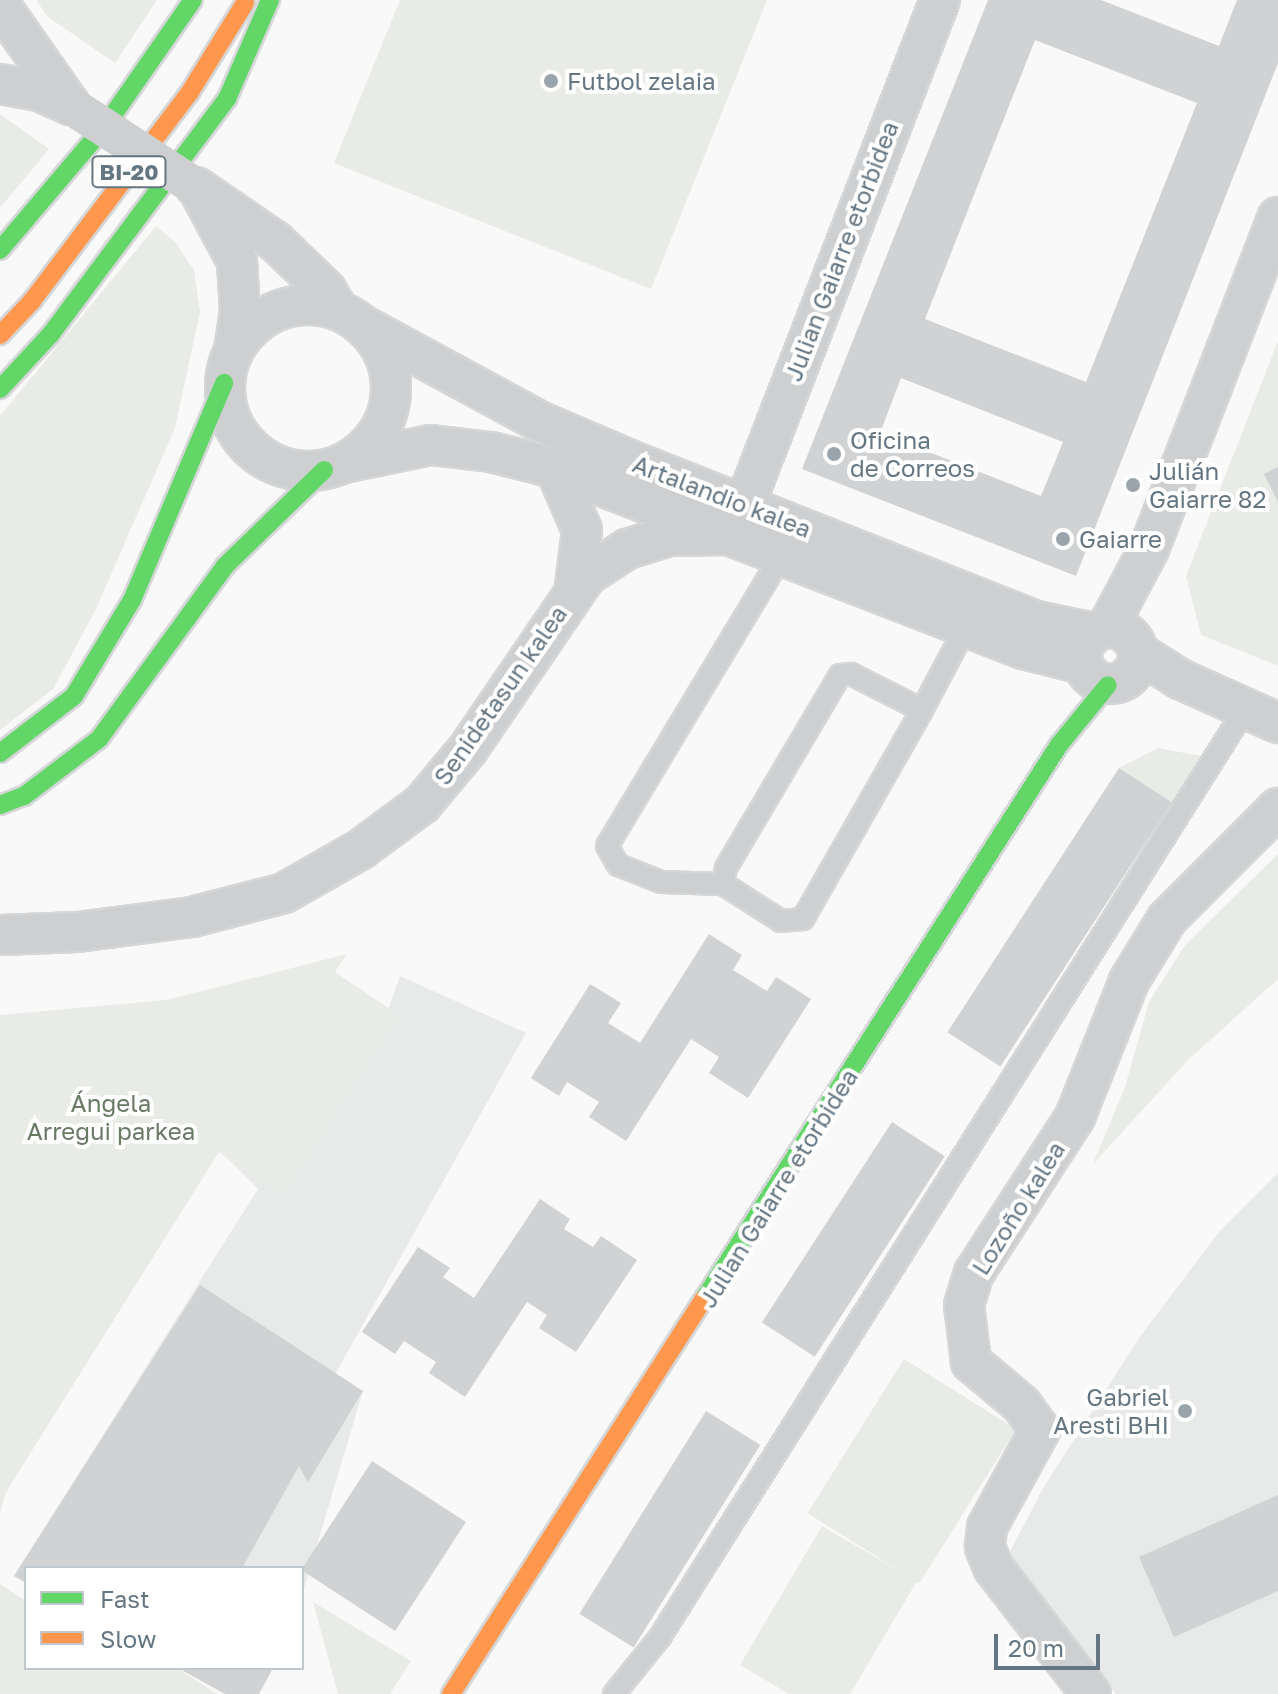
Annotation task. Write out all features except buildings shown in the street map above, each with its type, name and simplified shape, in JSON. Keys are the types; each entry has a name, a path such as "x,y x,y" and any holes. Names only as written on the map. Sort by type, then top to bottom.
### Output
{"main road":[{"name":"BI-20","path":"0,250 106,125 193,0"},
{"name":"BI-20","path":"0,335 32,301 190,92 247,0"},
{"path":"0,389 51,334 227,99 270,0"},
{"path":"0,753 74,696 132,600 229,365"},
{"path":"0,805 24,796 99,739 225,566 334,466"},
{"name":"Julian Gaiarre etorbidea","path":"451,1694 1051,757 1109,657"}],"street":[{"name":"Julian Gaiarre etorbidea","path":"736,519 940,0"},
{"path":"0,5 70,105"},
{"path":"0,84 39,91 70,105 196,187 275,241 326,290 381,347 390,372 391,400 383,426 366,448 334,466 286,467 252,450 236,432 229,365 241,285 237,261 196,187"},
{"name":"Julian Gaiarre etorbidea","path":"1109,657 1278,217"},
{"path":"229,365 248,329 290,306 351,318"},
{"name":"Artalandio kalea","path":"351,318 541,422 736,519 781,556 966,627 1109,657 1180,679 1262,716"},
{"name":"Artalandio kalea","path":"334,466 431,445 491,452 736,519 1037,621 1109,657"},
{"path":"555,468 582,530 580,581"},
{"name":"Senidetasun kalea","path":"0,935 78,932 192,917 284,893 361,849 422,804 468,749 580,581 641,544 736,519"},
{"name":"Lozoño kalea","path":"1091,1694 993,1567 985,1547 987,1527 1040,1430 1022,1405 971,1362 964,1305 974,1273 1075,1117 1129,981 1167,919 1278,808"}],"lane":[{"path":"781,556 607,846 618,865 661,882 723,884 781,921 803,919 966,627"},
{"path":"723,884 726,868 840,675 851,674 922,710"},
{"path":"614,1694 660,1637 1262,716"}],"shaded area":[{"path":"400,976 526,1033 333,1378 363,1391 304,1588 304,1566 24,1566 24,1582 14,1576 258,1189 220,1151 384,1021"},
{"name":"Gabriel Aresti BHI","path":"1278,1173 1278,1694 1116,1694 1009,1553 1045,1485 1139,1338 1219,1232"}],"green space":[{"path":"36,0 157,0 115,63 48,17"},
{"name":"Futbol zelaia","path":"400,0 767,0 651,289 334,163"},
{"path":"0,114 49,149 0,208"},
{"path":"156,226 175,242 194,270 200,312 175,428 95,611 53,689 0,730 0,416"},
{"path":"1278,341 1278,666 1201,635 1186,576"},
{"path":"1158,748 1201,756 1172,802 1119,768"},
{"path":"1278,854 1278,979 1189,1059 1093,1164 1125,1087 1149,1002 1185,945"},
{"name":"Ángela Arregui parkea","path":"347,954 335,972 399,1015 283,1196 219,1152 6,1492 0,1513 0,1015 166,1000"},
{"path":"904,1359 1016,1429 919,1583 808,1513"},
{"path":"822,1526 917,1581 850,1694 789,1694 740,1665"},
{"path":"0,1584 24,1600 24,1670 180,1670 217,1694 0,1694"},
{"path":"313,1602 411,1661 390,1694 338,1694"}],"traffic: fast":[{"path":"0,250 106,125 193,0"},
{"path":"0,389 51,334 227,99 270,0"},
{"path":"0,753 74,696 132,600 224,383"},
{"path":"0,805 24,796 99,739 225,566 324,470"},
{"path":"704,1299 1059,745 1108,685"}],"traffic: slow":[{"path":"0,335 32,301 190,92 245,3"},
{"path":"451,1694 704,1299"}],"place":[{"name":"Futbol zelaia","path":"551,81"},
{"name":"Oficina de Correos","path":"834,454"},
{"name":"Julián Gaiarre 82","path":"1133,485"},
{"name":"Gaiarre","path":"1063,539"},
{"name":"Gabriel Aresti BHI","path":"1185,1411"}]}
